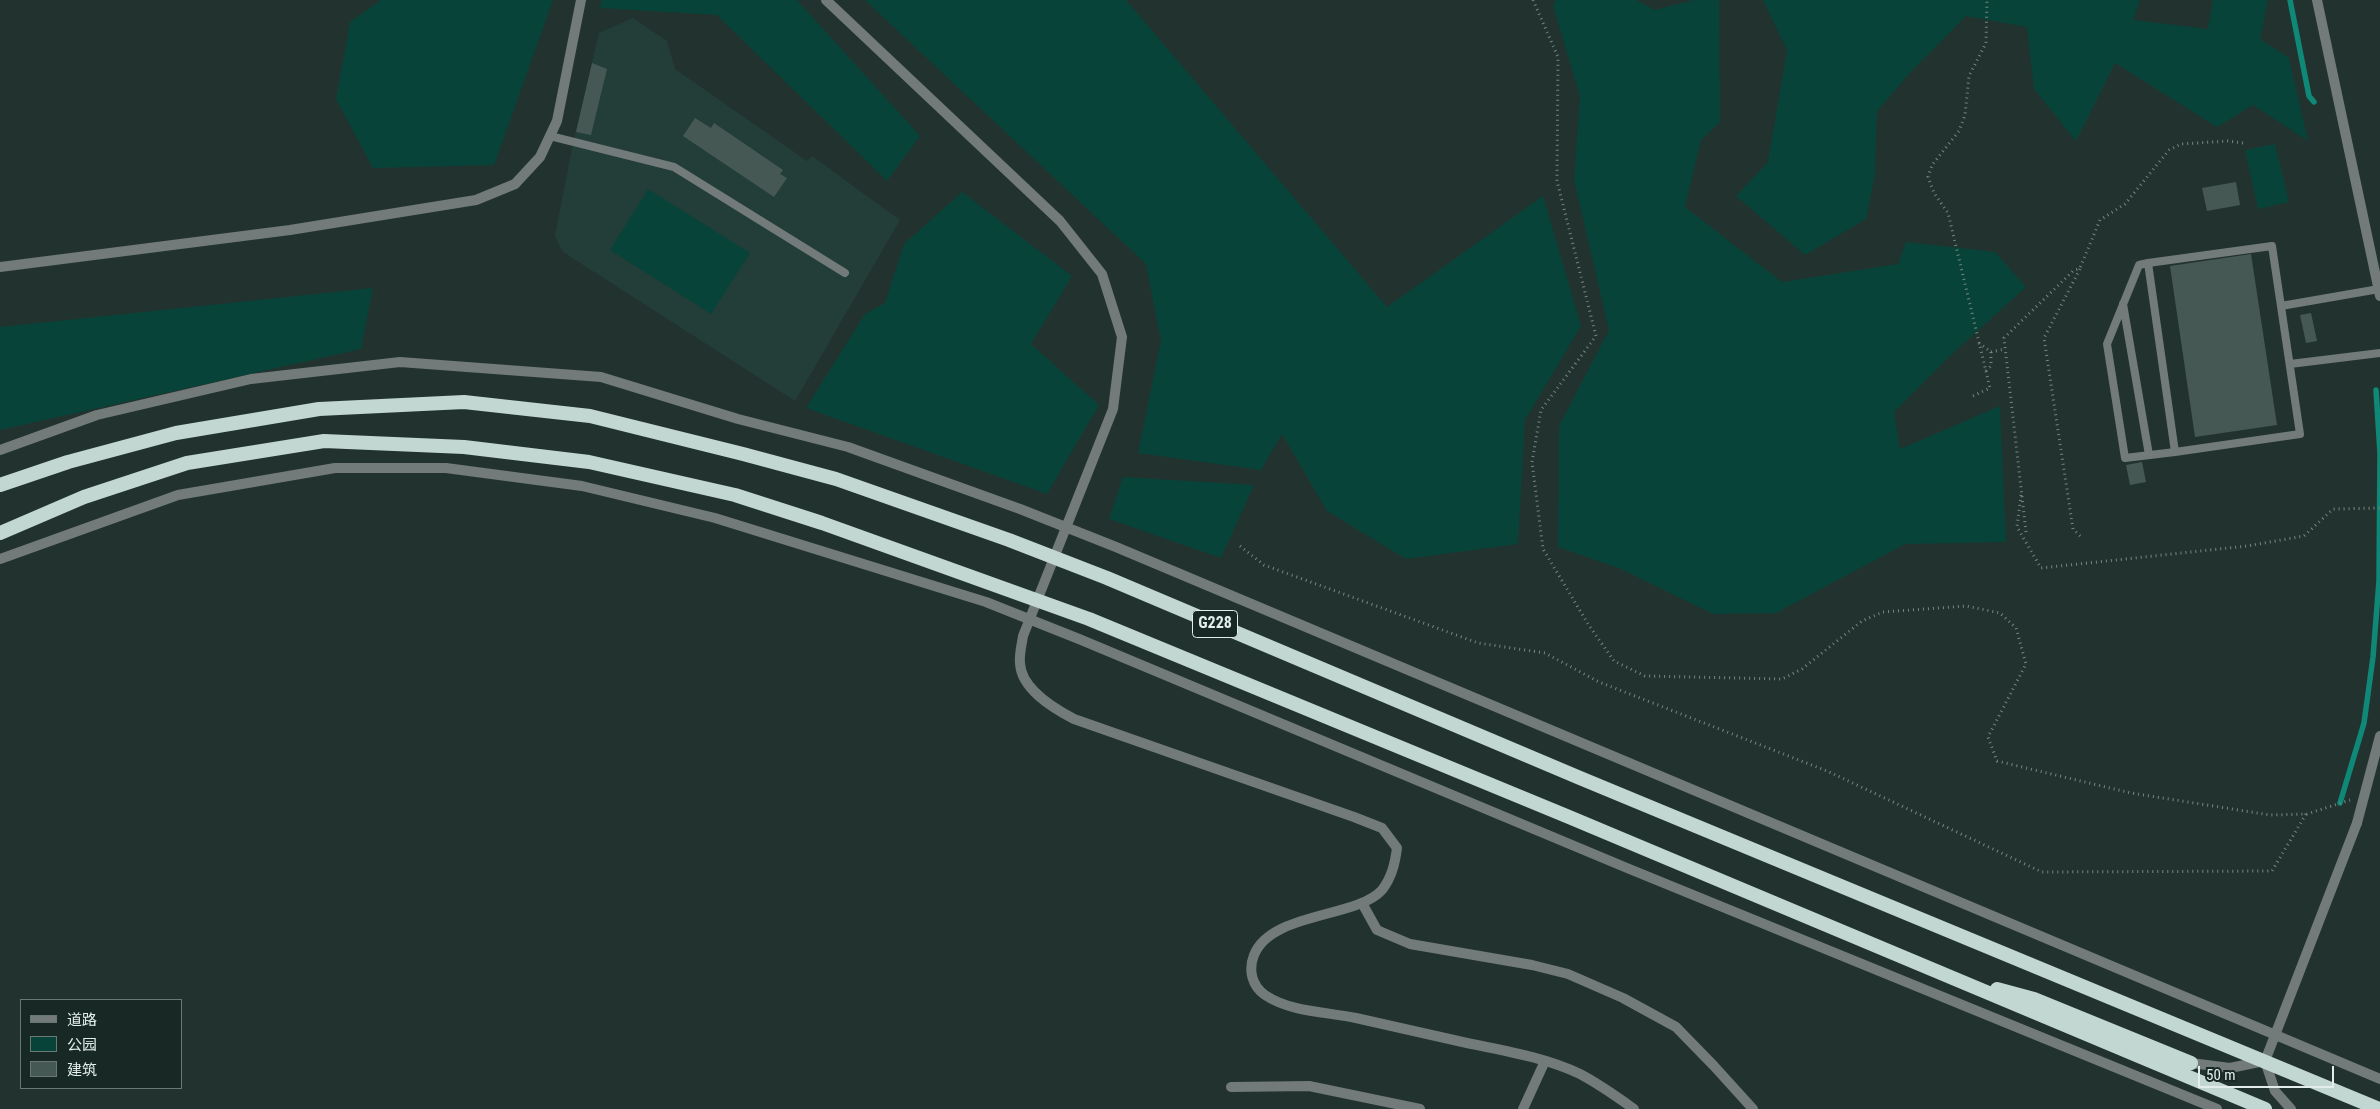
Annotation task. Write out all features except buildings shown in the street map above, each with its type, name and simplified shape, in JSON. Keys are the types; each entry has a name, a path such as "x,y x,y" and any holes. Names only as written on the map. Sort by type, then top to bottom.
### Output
{"highway":[{"name":"G228","path":"0,485 68,462 176,433 319,409 464,402 590,416 743,454 836,480 1054,558 2379,1109"},
{"name":"G228","path":"0,533 84,497 187,463 324,441 464,447 589,462 735,495 822,523 1089,619 2265,1109"},
{"path":"1939,972 2034,999 2192,1063"}],"street":[{"path":"0,266 290,230 476,200 516,184 540,157 557,121 581,0"},
{"path":"826,0 1060,222 1102,274 1122,337 1113,409 1023,636 1020,664 1029,686 1049,706 1074,719 1382,828 1396,848 1394,869 1381,890 1362,903 1321,914 1276,932 1264,940 1256,949 1252,963 1253,981 1258,989 1278,1002 1304,1009 1522,1054 1545,1061 1593,1081 1634,1109"},
{"path":"2317,0 2379,292"},
{"path":"0,450 97,415 250,379 400,362 600,377 738,419 848,447 1066,527 2380,1079"},
{"path":"0,559 178,495 335,468 446,468 582,486 715,518 967,596 1029,619 1627,868 2217,1109"},
{"path":"2291,1109 2275,1091 2264,1061 2357,823 2380,736"},
{"path":"1362,903 1377,930 1410,944 1532,965 1568,974 1623,998 1676,1027 1753,1109"},
{"path":"1523,1109 1545,1061"},
{"path":"2192,1063 2230,1068 2264,1061"},
{"path":"1231,1087 1310,1086 1420,1109"}],"lane":[{"path":"550,136 674,167 845,273"},
{"path":"2272,246 2300,434 2125,458 2107,344 2123,304 2139,265 2272,246"},
{"path":"2148,263 2176,452"},
{"path":"2281,306 2379,292"},
{"path":"2123,304 2149,455"},
{"path":"2290,364 2380,353"}],"path":[{"path":"1534,0 1558,56 1557,181 1596,336 1541,410 1532,462 1543,549 1588,624 1614,661 1645,676 1782,679 1802,669 1862,621 1883,612 1966,606 2000,613 2016,628 2026,664 1988,737 1997,761 2132,793 2270,815 2307,814 2365,794"},
{"path":"1973,396 1990,388 1948,213 1934,193 1928,177 1932,165 1958,131 1965,115 1969,76 1986,43 1987,0"},
{"path":"2081,537 2073,529 2044,338 2080,268 2100,220 2125,204 2169,150 2181,144 2228,141 2244,143"},
{"path":"2026,532 2004,338 2073,271 2080,268"},
{"path":"1979,344 1991,352 2005,350"},
{"path":"1986,372 1991,366 1991,352"},
{"path":"2021,489 2017,527 2041,568 2247,546 2304,536 2334,509 2380,508"},
{"path":"1240,546 1264,565 1478,643 1545,653 1599,682 1827,771 2042,872 2272,871 2307,814"}],"shaded area":[{"path":"633,18 667,41 675,69 807,161 812,156 900,220 795,401 563,252 555,236 573,143 599,33"}],"green space":[{"path":"381,0 553,0 494,165 373,168 336,99 350,22"},
{"path":"602,0 797,0 920,136 887,181 717,15 600,8"},
{"path":"865,0 1126,0 1387,307 1543,196 1581,326 1525,420 1518,544 1406,559 1327,511 1282,434 1261,470 1138,453 1161,341 1146,264"},
{"path":"1556,0 1636,0 1655,10 1694,0 1719,0 1720,122 1701,140 1685,207 1782,282 1898,264 1906,242 1995,252 2026,287 1951,355 1894,412 1900,449 2000,406 2006,542 1905,544 1776,613 1713,614 1621,569 1558,547 1559,426 1609,330 1574,180 1580,96 1553,6"},
{"path":"1763,0 2140,0 2133,20 2208,29 2213,0 2268,0 2260,39 2289,58 2308,141 2253,105 2217,127 2115,63 2076,141 2034,89 2027,27 1966,16 1910,73 1877,111 1875,174 1866,219 1805,255 1736,196 1768,162 1787,50"},
{"path":"2275,144 2289,202 2258,209 2245,150"},
{"path":"648,189 750,253 711,314 610,250"},
{"path":"962,192 1072,276 1031,344 1099,405 1047,494 806,408 865,314 885,303 904,244"},
{"path":"373,288 361,349 0,430 0,327"},
{"path":"1123,477 1254,485 1221,558 1109,519"}],"waterway":[{"path":"2290,0 2309,96 2314,102"},
{"path":"2340,803 2364,723 2373,657 2379,581 2380,453 2376,390"}]}
